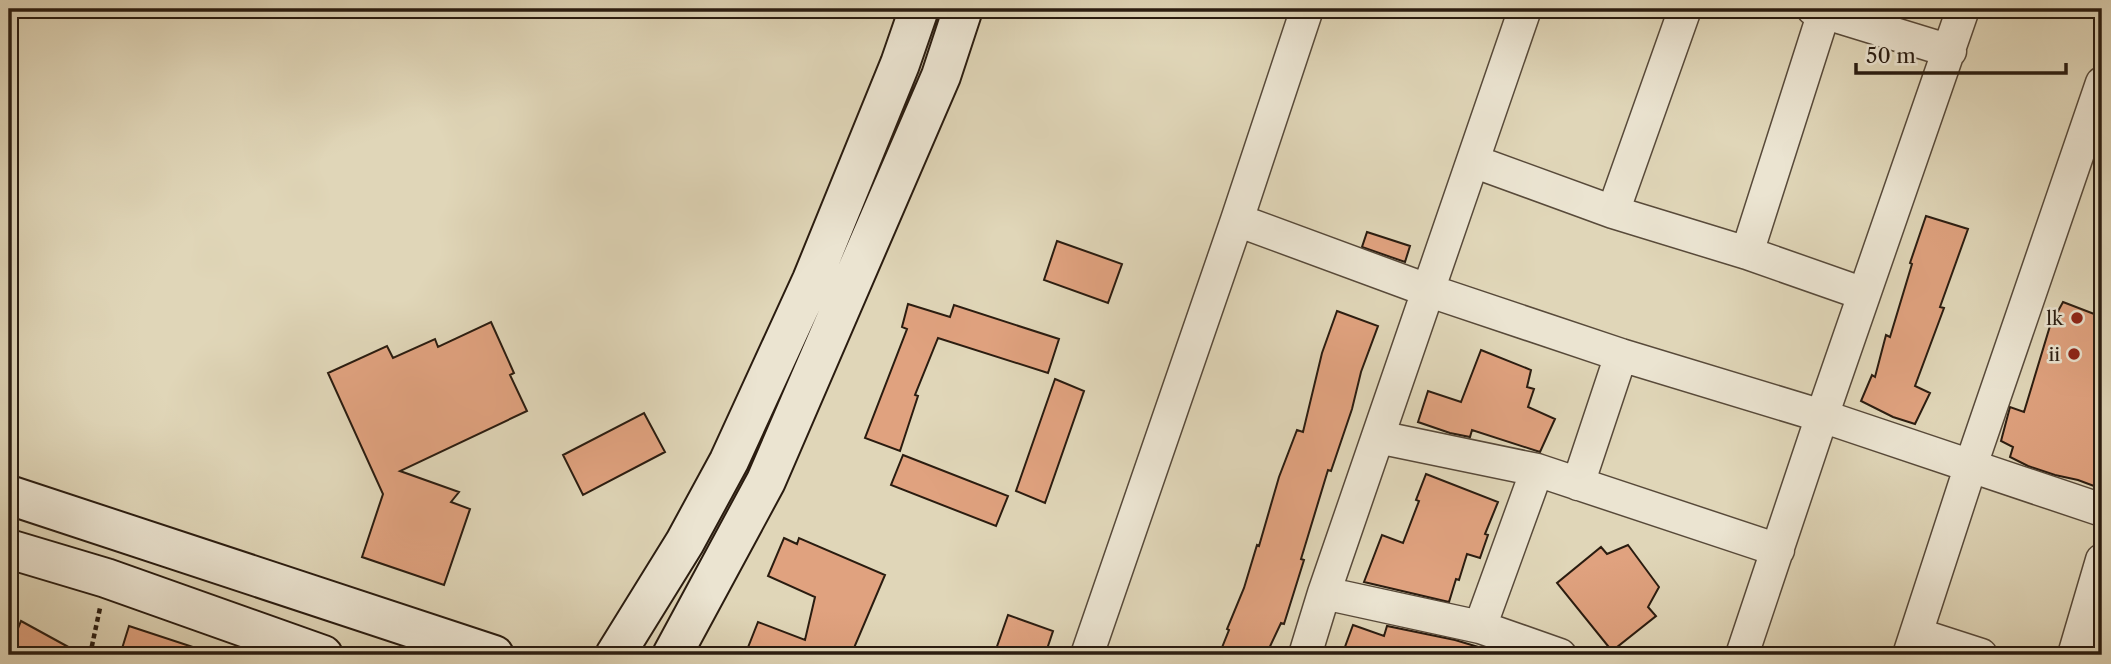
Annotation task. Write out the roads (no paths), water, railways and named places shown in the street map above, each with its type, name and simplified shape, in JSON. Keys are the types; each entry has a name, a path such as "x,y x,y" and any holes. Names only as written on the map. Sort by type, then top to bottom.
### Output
{"main road":[{"path":"615,655 685,542 729,461 812,280 900,64 919,9"},
{"path":"673,655 766,481 941,76 963,9"},
{"path":"9,495 494,655"},
{"path":"9,549 106,578 323,655"}],"street":[{"path":"1087,655 1307,9"},
{"path":"1305,655 1427,290 1525,9"},
{"path":"1613,212 1685,9"},
{"path":"1742,655 1963,9"},
{"path":"1747,253 1819,10 1950,51"},
{"path":"1981,655 1912,645 2102,83"},
{"path":"1473,162 1613,212 1747,253 1864,294"},
{"path":"1237,220 1427,290 1620,355 1822,416 2102,510"},
{"path":"1578,484 1620,355"},
{"path":"1378,437 1536,470 1778,550"},
{"path":"1480,627 1536,470"},
{"path":"2074,655 2102,560"},
{"path":"1324,593 1480,627 1560,655"}],"place":[{"name":"lk","path":"2077,318"},
{"name":"ii","path":"2074,354"}]}
